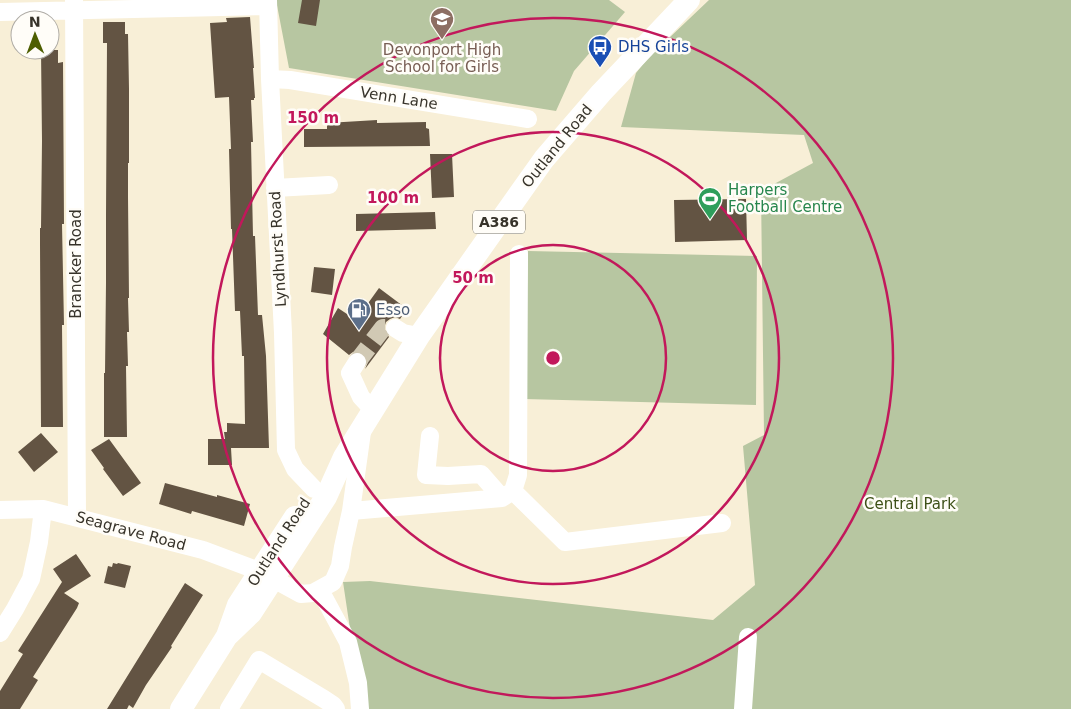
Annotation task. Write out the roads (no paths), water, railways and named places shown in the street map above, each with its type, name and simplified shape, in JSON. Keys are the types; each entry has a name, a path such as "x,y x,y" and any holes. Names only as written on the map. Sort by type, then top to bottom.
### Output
{"main road":[{"name":"Outland Road","path":"181,709 227,636 238,605 266,575 326,496 344,457 419,336 468,265 544,159 601,93 689,0"},
{"name":"Outland Road","path":"266,575 314,489 344,457"}],"street":[{"path":"0,12 74,5 268,3"},
{"name":"Lyndhurst Road","path":"268,3 283,333 286,450 295,469 314,489"},
{"name":"Brancker Road","path":"74,5 77,516"},
{"name":"Venn Lane","path":"270,79 290,80 528,118"},
{"path":"275,188 329,185"},
{"path":"508,494 518,475 519,254"},
{"path":"395,328 419,336"},
{"path":"357,362 350,373 368,419 340,566 333,582 320,590 348,642 358,683 360,709"},
{"path":"430,436 426,475 481,474 565,542 722,523"},
{"path":"351,511 508,494"},
{"path":"0,633 31,579 43,508"},
{"name":"Seagrave Road","path":"0,510 43,508 77,516 144,536 203,550 266,575 301,594 314,594 320,590"},
{"path":"743,709 748,637"},
{"path":"229,709 259,660 324,699 336,709"}],"tunnel":[{"path":"357,362 383,328 395,328"}],"place":[{"name":"Devonport High School for Girls","path":"442,40"},
{"name":"DHS Girls","path":"600,68"},
{"name":"Harpers Football Centre","path":"710,220"},
{"name":"Esso","path":"359,331"}],"park label":[{"name":"Central Park","path":"910,504"}]}
